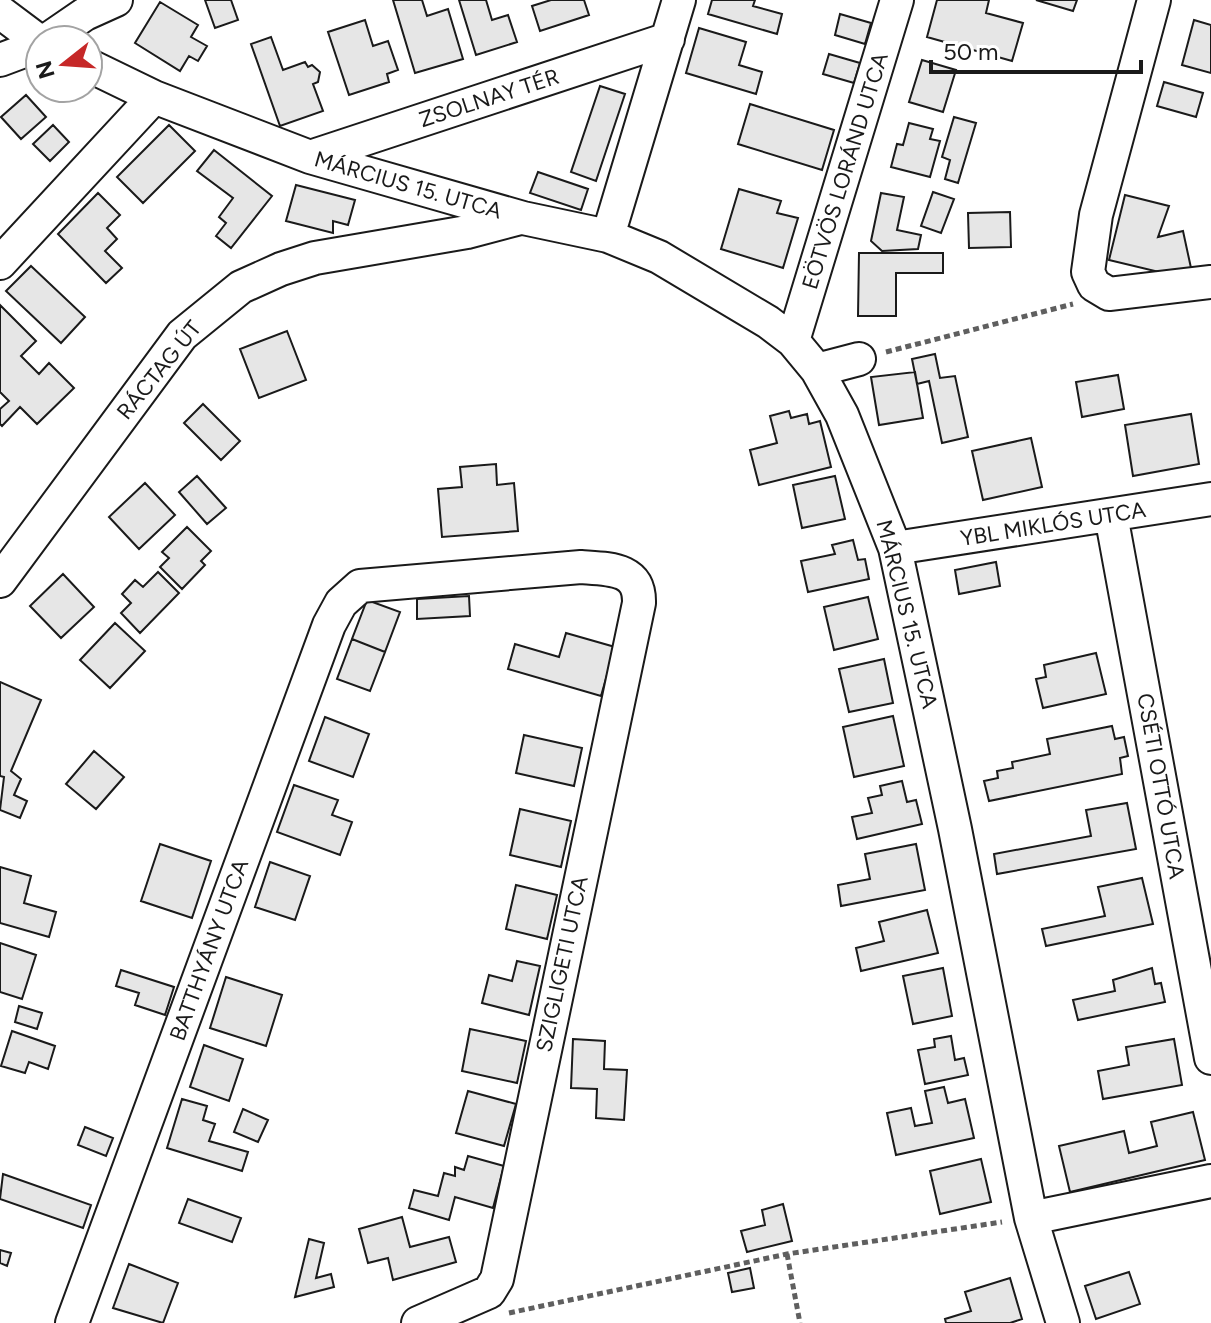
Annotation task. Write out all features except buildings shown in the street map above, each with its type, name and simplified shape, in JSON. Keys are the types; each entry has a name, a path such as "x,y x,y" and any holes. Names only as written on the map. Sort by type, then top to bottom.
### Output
{"street":[{"path":"69,24 116,0"},
{"path":"608,236 679,0"},
{"name":"EÖTVÖS LORÁND UTCA","path":"793,341 897,0"},
{"path":"1154,0 1088,256 1088,272 1094,285 1109,294 1211,282"},
{"path":"0,12 24,31"},
{"name":"ZSOLNAY TÉR","path":"310,157 668,39"},
{"path":"0,60 24,50"},
{"name":"MÁRCIUS 15. UTCA","path":"104,73 154,97 310,157 523,218 608,236 703,281 793,341 817,370 842,415 895,548 932,713 1031,1218 1063,1323"},
{"path":"0,263 154,97"},
{"name":"RÁCTAG ÚT","path":"0,581 182,335 212,307 241,287 315,258 467,232 523,218"},
{"path":"817,370 859,359"},
{"name":"YBL MIKLÓS UTCA","path":"895,548 1211,499"},
{"name":"CSÉTI OTTÓ UTCA","path":"1111,515 1211,1058"},
{"name":"SZIGLIGETI UTCA","path":"360,586 581,567 618,570 632,577 639,588 639,603 497,1279 489,1292 418,1323"},
{"name":"BATTHYÁNY UTCA","path":"72,1323 329,625 341,603 360,586"},
{"path":"1031,1218 1211,1181"}],"path":[{"path":"859,359 1109,294"},
{"path":"469,1302 500,1315 787,1254 1031,1218"},
{"path":"787,1254 800,1323"}]}
